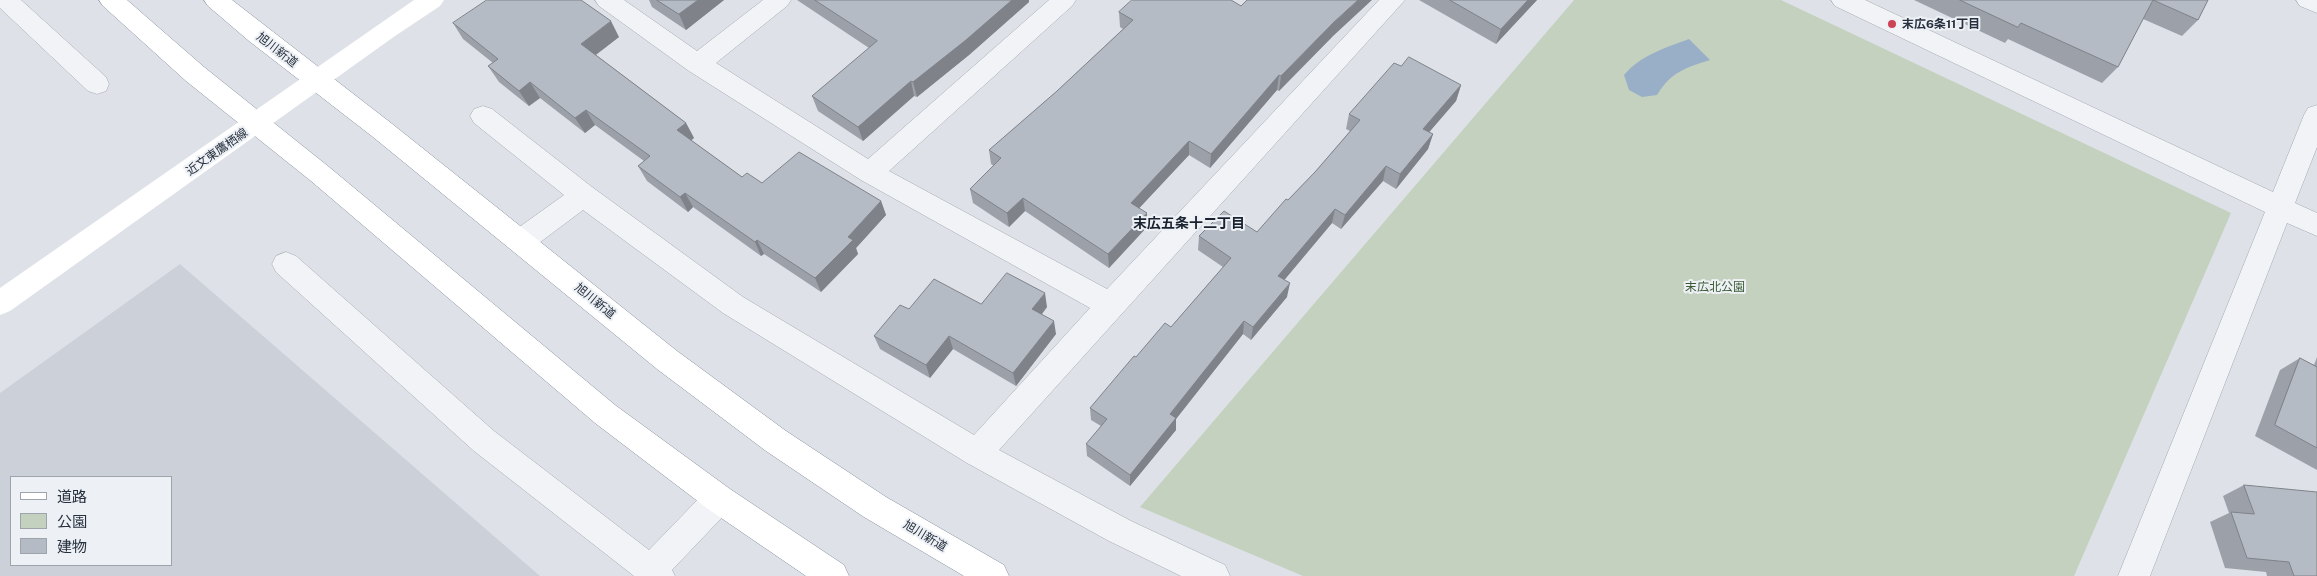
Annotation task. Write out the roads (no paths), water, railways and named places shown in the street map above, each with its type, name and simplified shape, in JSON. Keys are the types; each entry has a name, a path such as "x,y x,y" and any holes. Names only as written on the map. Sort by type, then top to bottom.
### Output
{"main road":[{"path":"111,0 195,74 320,174 598,408 719,499 832,576"},
{"name":"旭川新道","path":"216,0 316,81 382,130 667,360 776,441 875,507 992,576"},
{"name":"近文東鷹栖線","path":"0,303 258,124 386,30 432,0"}],"street":[{"path":"607,0 698,64 870,173 1110,305"},
{"path":"698,64 779,0"},
{"path":"870,173 1064,0"},
{"path":"977,453 1110,305 1394,0"},
{"path":"1843,0 2317,225"},
{"path":"2308,0 2317,4"},
{"path":"17,3 97,84"},
{"path":"2134,576 2317,115"},
{"path":"483,116 584,195 733,305 977,453 1120,531 1214,576"},
{"path":"521,241 584,195"},
{"path":"286,264 484,442 655,573 719,499"}],"water":[{"path":"1689,39 1710,60 1679,72 1662,87 1657,95 1642,97 1629,90 1624,75 1638,62 1654,53"}],"place":[{"name":"末広6条11丁目","path":"1892,24"}],"district":[{"name":"末広五条十二丁目","path":"1189,224"}],"park label":[{"name":"末広北公園","path":"1715,287"}]}
